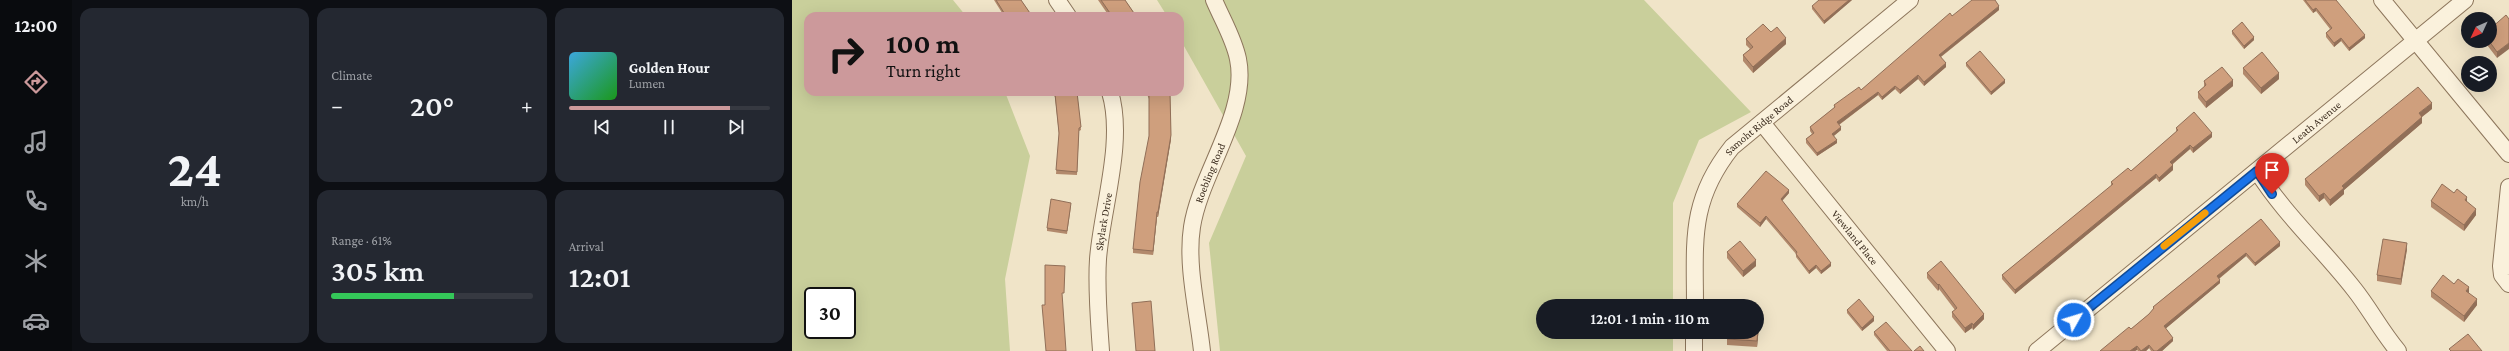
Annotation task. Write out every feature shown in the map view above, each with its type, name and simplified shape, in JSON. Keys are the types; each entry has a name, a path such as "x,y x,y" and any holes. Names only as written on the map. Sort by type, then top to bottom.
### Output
{"street":[{"path":"1057,0 1065,12"},
{"name":"Roebling Road","path":"1202,351 1190,249 1192,228 1196,206 1234,108 1239,80 1238,60 1234,46 1214,0"},
{"name":"Samoht Ridge Road","path":"1695,299 1696,223 1708,182 1732,147 1762,124 1910,0"},
{"path":"2382,0 2414,42 2509,154"},
{"name":"Leath Avenue","path":"2037,351 2464,0"},
{"name":"Skylark Drive","path":"1101,351 1098,260 1115,142 1115,121 1111,96"},
{"name":"Viewland Place","path":"1762,124 1947,351"},
{"path":"2257,171 2290,218 2354,289 2383,334 2398,351"},
{"path":"2509,187 2500,266 2502,275 2509,284"},
{"path":"1694,339 1694,351"}],"green space":[{"path":"792,0 953,0 963,12 804,12 804,96 1007,96 1030,156 1005,279 1010,351 792,351"},
{"path":"1157,0 1644,0 1751,112 1699,140 1673,203 1673,299 1536,299 1536,339 1673,339 1673,351 1220,351 1209,243 1246,156 1184,46 1184,12 1164,12"}],"building":[{"path":"996,0 1021,0 1029,12 1004,12"},
{"path":"1101,0 1125,0 1133,12 1109,12"},
{"path":"1819,0 1849,0 1824,21 1812,6"},
{"path":"1972,0 1995,0 1999,6 1939,55 1946,63 1924,82 1918,75 1900,90 1895,86 1882,97 1878,92 1837,122 1841,127 1832,134 1837,140 1817,153 1806,139 1814,133 1810,127 1835,107 1834,105 1859,87 1861,90 1950,13 1952,16"},
{"path":"2305,0 2336,0 2365,35 2349,48 2341,38 2334,43 2326,33 2332,28 2316,8 2313,10"},
{"path":"2506,15 2509,19 2509,43 2497,52 2494,48 2497,48 2497,23"},
{"path":"2242,22 2254,37 2244,46 2232,31"},
{"path":"1763,24 1771,32 1777,27 1786,38 1753,67 1743,55 1753,47 1746,39"},
{"path":"1980,51 2005,80 1991,92 1966,63"},
{"path":"2262,52 2279,73 2261,88 2243,68"},
{"path":"2222,67 2233,80 2206,102 2198,92 2206,85 2204,81"},
{"path":"2418,87 2432,103 2419,113 2422,117 2342,186 2344,188 2330,200 2324,193 2319,196 2305,179"},
{"path":"1055,96 1077,96 1081,127 1079,128 1077,172 1056,170 1059,133"},
{"path":"1149,96 1170,96 1171,135 1157,212 1153,251 1133,249 1140,182 1149,136"},
{"path":"2194,112 2212,133 2193,148 2190,145 2170,162 2173,165 2159,178 2156,174 2015,290 2002,275 2113,184 2111,182 2128,168 2131,171 2178,130 2176,128"},
{"path":"1766,171 1789,190 1781,199 1831,263 1821,271 1816,265 1809,271 1796,254 1797,252 1766,216 1760,223 1737,204"},
{"path":"2442,184 2454,193 2457,189 2467,197 2465,200 2476,209 2464,225 2431,201"},
{"path":"1051,199 1071,203 1067,231 1047,228"},
{"path":"2261,219 2280,242 2255,263 2246,253 2217,276 2220,280 2164,326 2173,338 2157,351 2154,351 2149,345 2141,351 2137,346 2130,351 2100,351 2129,327 2131,329 2149,314 2154,308 2153,307"},
{"path":"2383,239 2407,243 2401,279 2377,275"},
{"path":"1740,241 1756,260 1743,271 1727,252"},
{"path":"1941,261 1984,314 1973,325 1972,323 1965,328 1952,312 1957,308 1939,284 1938,285 1927,273"},
{"path":"1045,265 1065,266 1064,293 1062,293 1066,351 1046,351 1042,305 1045,305"},
{"path":"2443,275 2454,284 2458,279 2469,287 2466,291 2477,299 2464,316 2431,291"},
{"path":"1859,299 1874,317 1862,328 1847,310"},
{"path":"1151,301 1155,351 1136,351 1132,303"},
{"path":"1886,322 1912,351 1890,351 1874,332"},
{"path":"2468,334 2482,351 2451,351 2449,349"},
{"path":"1727,339 1757,339 1757,341"},
{"path":"1920,346 1924,351 1914,351"}],"slow traffic":[{"path":"2164,246 2205,213"}],"route":[{"path":"2074,320 2257,171 2272,194"}]}
